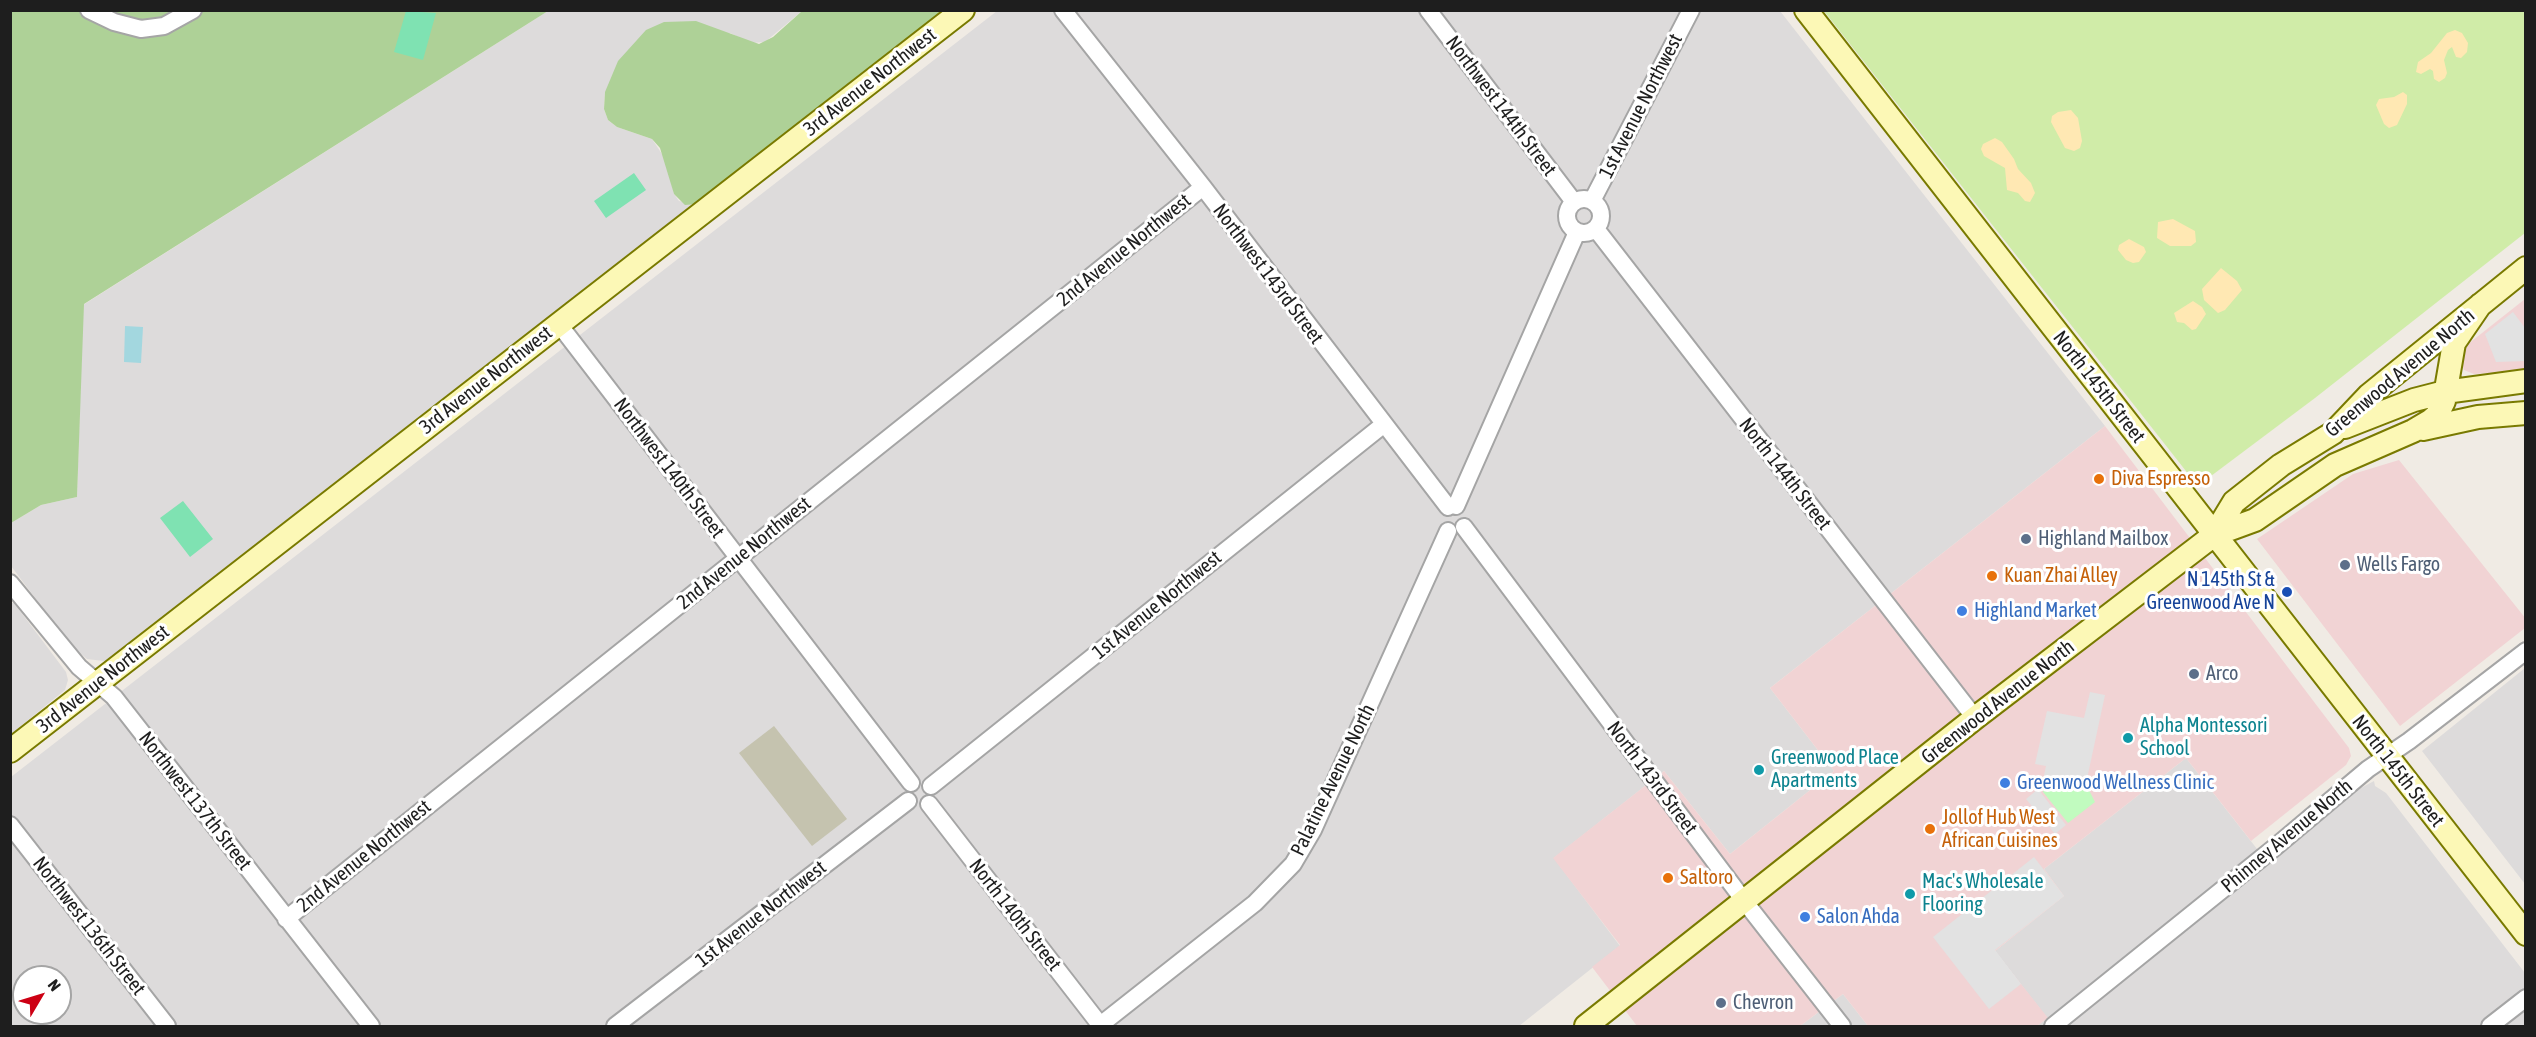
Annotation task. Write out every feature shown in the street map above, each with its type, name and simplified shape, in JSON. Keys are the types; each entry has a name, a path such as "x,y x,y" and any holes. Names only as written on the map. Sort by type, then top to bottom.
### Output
{"street":[{"path":"89,10 114,22 141,29 164,26 193,10"},
{"name":"3rd Avenue Northwest","path":"10,751 963,10"},
{"name":"Northwest 143rd Street","path":"1063,10 1203,187 1383,425"},
{"name":"Northwest 144th Street","path":"1428,10 1574,202"},
{"name":"1st Avenue Northwest","path":"1592,201 1691,10"},
{"name":"North 145th Street","path":"1806,10 2526,934"},
{"name":"2nd Avenue Northwest","path":"286,919 1203,187"},
{"path":"1584,199 1592,201 1598,206 1601,215 1596,229 1586,234 1577,232 1570,227 1567,217 1574,202 1584,199"},
{"name":"North 144th Street","path":"1596,229 1975,718"},
{"path":"1456,529 1441,521 1442,513 1452,507 1577,232"},
{"name":"Greenwood Avenue North","path":"2214,535 2234,502 2282,465 2333,433 2369,395 2526,268"},
{"name":"Greenwood Avenue North","path":"1586,1026 1975,718 2214,535 2255,520 2335,465 2413,431 2437,416 2445,392 2454,343 2480,304"},
{"name":"Northwest 140th Street","path":"558,323 911,783"},
{"path":"2333,433 2384,410 2445,392 2526,381"},
{"path":"2413,431 2478,417 2526,413"},
{"path":"1383,425 1452,507"},
{"name":"1st Avenue Northwest","path":"931,786 1383,425"},
{"name":"North 143rd Street","path":"1456,529 1842,1026"},
{"name":"Palatine Avenue North","path":"1100,1026 1255,903 1293,864 1313,830 1456,529"},
{"name":"Northwest 137th Street","path":"11,586 79,667 114,697 371,1026"},
{"name":"Phinney Avenue North","path":"2053,1026 2386,755 2409,741 2526,651"},
{"path":"920,780 931,786 934,795 929,804 918,807 908,801 907,790 911,783 920,780"},
{"name":"1st Avenue Northwest","path":"615,1026 908,801"},
{"name":"North 140th Street","path":"929,804 1100,1026"},
{"name":"Northwest 136th Street","path":"10,825 167,1026"},
{"path":"2490,1026 2526,998"}],"shaded area":[{"path":"548,11 802,11 765,42 751,43 730,33 605,92 604,109 608,120 617,127 652,139 666,160 674,194 679,201 696,204 112,662 87,659 69,643 11,566 11,523 41,505 77,497 83,305"},
{"path":"997,11 1780,11 2105,426 1770,688 1834,771 1730,854 1664,771 1554,858 1620,946 1519,1026 11,1026 11,777"},
{"path":"2525,299 2525,371 2474,374 2464,370 2458,352"},
{"path":"2513,312 2525,328 2525,361 2496,362 2485,334"},
{"path":"2105,426 2349,748 2351,756 2346,765 2251,841 2186,758 2044,869 2064,896 1995,951 2048,1018 2037,1026 1868,1026 1843,994 1800,1026 1637,1026 1592,967 1620,945 1553,858 1664,771 1730,854 1834,771 1770,688"},
{"path":"2399,460 2526,619 2525,628 2400,726 2257,539 2353,474"},
{"path":"11,603 14,603 66,672 68,680 65,690 11,734"},
{"path":"2525,668 2525,884 2422,751"},
{"path":"2090,692 2105,695 2085,788 2043,780 2046,766 2035,764 2047,711 2084,718"},
{"path":"774,726 847,819 812,846 739,753"},
{"path":"2186,758 2268,863 2359,789 2374,781 2375,786 2386,793 2525,973 2525,1026 2037,1026 2047,1018 1995,951 2064,896 2044,869"},
{"path":"2038,789 2066,825 2055,834 2026,799"},
{"path":"2034,857 2064,896 1995,950 2021,984 1989,1009 1933,937"},
{"path":"1843,994 1868,1026 1800,1026"}],"green space":[{"path":"11,11 548,11 84,304 77,497 41,505 11,523"},
{"path":"406,11 436,13 423,60 394,52"},
{"path":"802,11 946,11 696,204 685,205 674,194 660,148 652,139 617,127 608,120 604,109 605,92 618,61 646,30 664,22 696,21 759,44 773,37"},
{"path":"1824,11 2525,11 2525,233 2315,398 2211,476 2193,480"},
{"path":"634,173 646,190 606,218 594,201"},
{"path":"183,501 213,539 190,557 160,518"},
{"path":"2046,781 2089,790 2095,802 2068,823 2043,792"}],"sand":[{"path":"2455,30 2462,33 2468,43 2467,52 2461,58 2456,57 2452,47 2448,50 2444,60 2447,73 2445,78 2439,82 2434,79 2433,71 2430,69 2421,74 2416,72 2418,62 2431,53 2447,33"},
{"path":"2403,92 2407,95 2407,104 2397,125 2389,128 2384,124 2376,105 2379,99 2394,97"},
{"path":"2071,110 2078,118 2082,141 2080,148 2074,151 2065,148 2051,122 2052,116 2058,112"},
{"path":"1995,138 2002,142 2018,169 2031,183 2035,193 2030,202 2025,201 2018,193 2007,190 2005,168 1984,156 1981,149 1983,144"},
{"path":"2173,219 2195,231 2196,242 2191,246 2170,246 2157,238 2158,222"},
{"path":"2129,239 2144,247 2146,252 2139,262 2133,263 2126,260 2118,250 2119,245"},
{"path":"2221,268 2237,281 2242,290 2225,310 2218,313 2204,300 2202,289"},
{"path":"2193,301 2202,307 2206,314 2196,329 2192,330 2184,323 2177,322 2174,313"}],"water":[{"path":"125,326 143,327 141,363 124,362"}],"place":[{"name":"Diva Espresso","path":"2099,479"},
{"name":"Highland Mailbox","path":"2026,539"},
{"name":"Wells Fargo","path":"2345,565"},
{"name":"Kuan Zhai Alley","path":"1992,576"},
{"name":"N 145th St & Greenwood Ave N","path":"2287,592"},
{"name":"Highland Market","path":"1962,611"},
{"name":"Arco","path":"2194,674"},
{"name":"Alpha Montessori School","path":"2128,738"},
{"name":"Greenwood Place Apartments","path":"1759,770"},
{"name":"Greenwood Wellness Clinic","path":"2005,783"},
{"name":"Jollof Hub West African Cuisines","path":"1930,829"},
{"name":"Saltoro","path":"1668,878"},
{"name":"Mac's Wholesale Flooring","path":"1910,894"},
{"name":"Salon Ahda","path":"1805,917"},
{"name":"Chevron","path":"1721,1003"}]}
